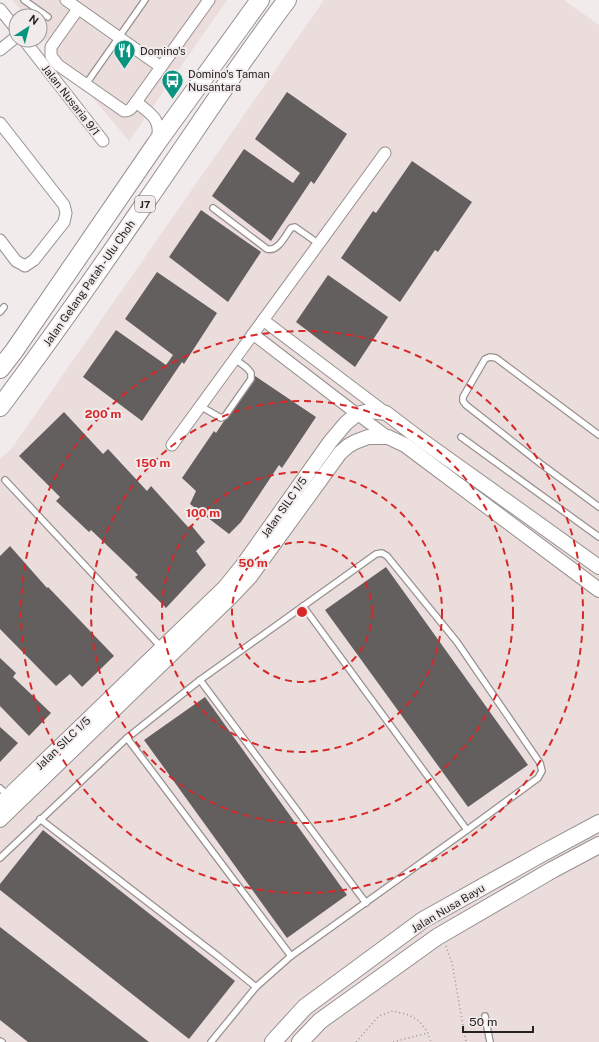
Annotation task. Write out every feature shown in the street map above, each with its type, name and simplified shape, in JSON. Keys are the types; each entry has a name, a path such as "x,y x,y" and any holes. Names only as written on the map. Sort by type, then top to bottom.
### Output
{"main road":[{"name":"Jalan Gelang Patah - Ulu Choh","path":"0,369 14,351 156,144 260,0"},
{"name":"Jalan Gelang Patah - Ulu Choh","path":"0,407 148,199 259,36 287,0"},
{"name":"Jalan Nusa Bayu","path":"273,1042 305,1007 423,920 599,823"},
{"name":"Jalan Nusa Bayu","path":"300,1042 320,1021 437,937 545,874 599,845"}],"street":[{"path":"66,0 161,67"},
{"path":"78,9 51,47 51,56 58,65 124,111 131,109 209,0"},
{"path":"0,9 8,19"},
{"path":"0,50 8,44"},
{"name":"Jalan Nusaria 9/1","path":"30,48 103,141"},
{"path":"136,102 153,115 156,120 158,134 156,144"},
{"path":"153,115 166,115 184,106"},
{"path":"0,123 64,205 66,213 64,222 34,260 26,266 16,261 0,240"},
{"path":"172,445 385,153"},
{"path":"263,320 427,443 598,565"},
{"path":"252,334 388,437"},
{"path":"296,367 307,353"},
{"path":"357,414 369,411 386,412"},
{"name":"Jalan SILC 1/5","path":"3,796 162,648 225,587 242,566 330,442 346,423 357,414"},
{"name":"Jalan SILC 1/5","path":"0,820 231,597 250,577 340,453 355,442 368,437 388,437 405,445 599,590"}],"lane":[{"path":"24,0 35,8"},
{"path":"86,84 145,0"},
{"path":"213,208 267,249 271,250 276,248 291,228 295,227 319,244"},
{"path":"599,435 496,358 490,357 485,359 463,397 463,401 466,405 599,507"},
{"path":"200,406 220,418 225,416 251,379 251,373 247,368 234,359"},
{"path":"461,437 599,537"},
{"path":"6,480 162,648"},
{"path":"0,858 127,738 200,680 376,554 382,553 387,556 457,642 540,763 542,771 538,778 291,956 256,987 211,1042"},
{"path":"303,606 467,830"},
{"path":"200,680 366,903"},
{"path":"127,738 291,956"},
{"path":"40,819 256,987"},
{"path":"485,1016 490,1042"}],"path":[{"path":"452,963 466,1042"},
{"path":"356,1042 378,1016 393,1011 409,1015 419,1021 428,1033 431,1042"},
{"path":"392,1042 428,1033"}],"shaded area":[{"path":"12,0 227,0 129,141 48,44 48,8 19,8"},
{"path":"324,0 564,0 599,25 599,1042 0,1042 0,459 12,448"}],"building":[{"path":"287,92 347,134 314,184 311,181 271,241 212,196 244,149 293,183 300,173 255,139"},
{"path":"412,161 472,202 438,252 435,250 400,302 341,258 373,211 376,213"},
{"path":"201,210 261,252 228,302 169,257"},
{"path":"157,272 217,313 184,364 182,362 142,421 83,377 116,330 166,365 173,355 125,319"},
{"path":"328,275 388,317 355,367 296,322"},
{"path":"255,376 316,417 282,468 279,465 241,522 229,534 190,504 196,491 182,478 214,431 216,433 224,421 228,418 254,381"},
{"path":"64,412 103,454 108,449 147,491 151,486 188,527 191,525 205,542 196,551 206,565 166,608 135,577 138,575 91,530 89,532 56,501 60,497 19,456"},
{"path":"10,546 47,588 48,587 114,656 82,687 70,674 56,686 0,629 0,556"},
{"path":"386,567 528,765 468,807 325,610"},
{"path":"0,658 16,673 13,677 51,713 29,736 0,706"},
{"path":"205,697 347,895 287,938 144,740"},
{"path":"0,727 18,743 0,762"},
{"path":"43,830 235,981 189,1039 0,890 0,884"},
{"path":"0,927 149,1042 28,1042 0,1020"}],"place":[{"name":"Domino's","path":"125,70"},
{"name":"Domino's Taman Nusantara","path":"172,100"}]}
